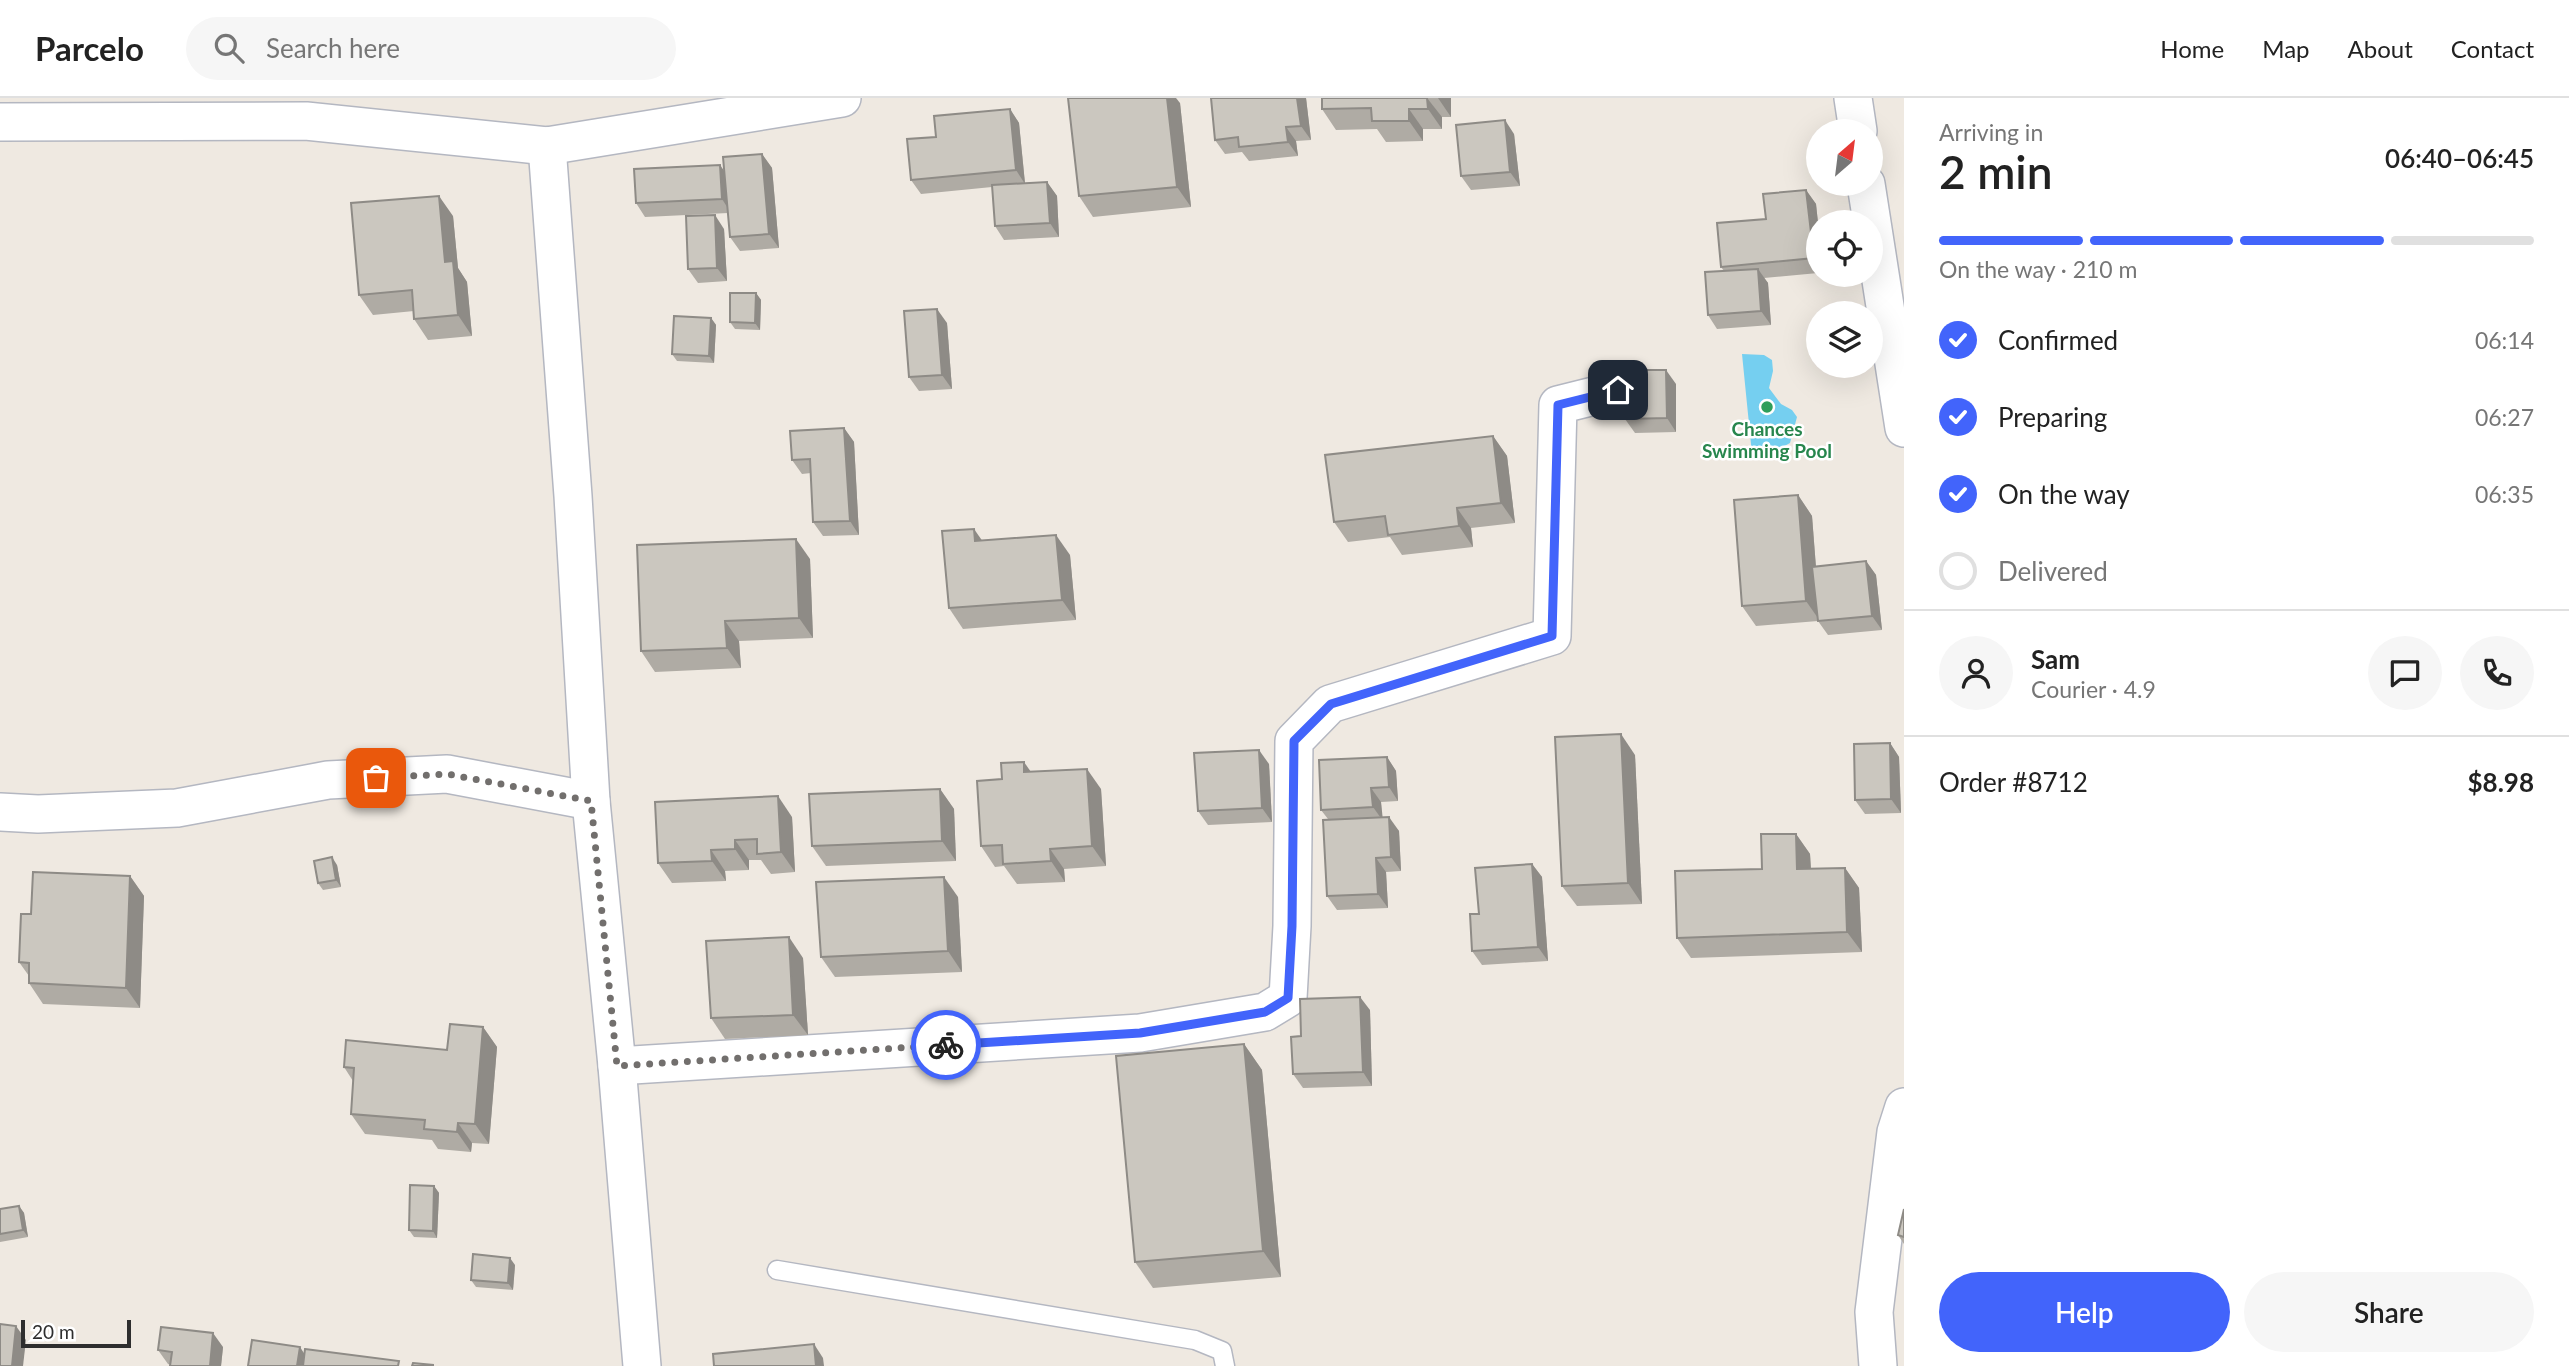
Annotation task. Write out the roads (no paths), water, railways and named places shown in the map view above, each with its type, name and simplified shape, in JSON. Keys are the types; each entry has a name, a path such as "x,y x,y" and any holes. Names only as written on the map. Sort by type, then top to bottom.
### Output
{"street":[{"path":"0,122 306,121 547,146 685,110 842,98"},
{"path":"1853,98 1856,119"},
{"path":"547,146 572,483 591,801 642,1366"},
{"path":"1868,196 1904,428"},
{"path":"617,1066 1140,1033 1265,1012 1288,998 1292,926 1294,741 1331,704 1552,636 1558,405 1618,390"},
{"path":"0,812 38,814 177,808 328,780 447,774 591,801"},
{"path":"1878,1366 1889,1310 1896,1132 1904,1107"}],"lane":[{"path":"777,1270 1195,1340 1223,1351 1226,1366"}],"water":[{"name":"Chances Swimming Pool","path":"1742,354 1764,355 1772,360 1773,371 1769,388 1781,404 1792,410 1797,417 1790,443 1779,449 1752,454"}],"place":[{"name":"Chances Swimming Pool","path":"1767,407"}]}
